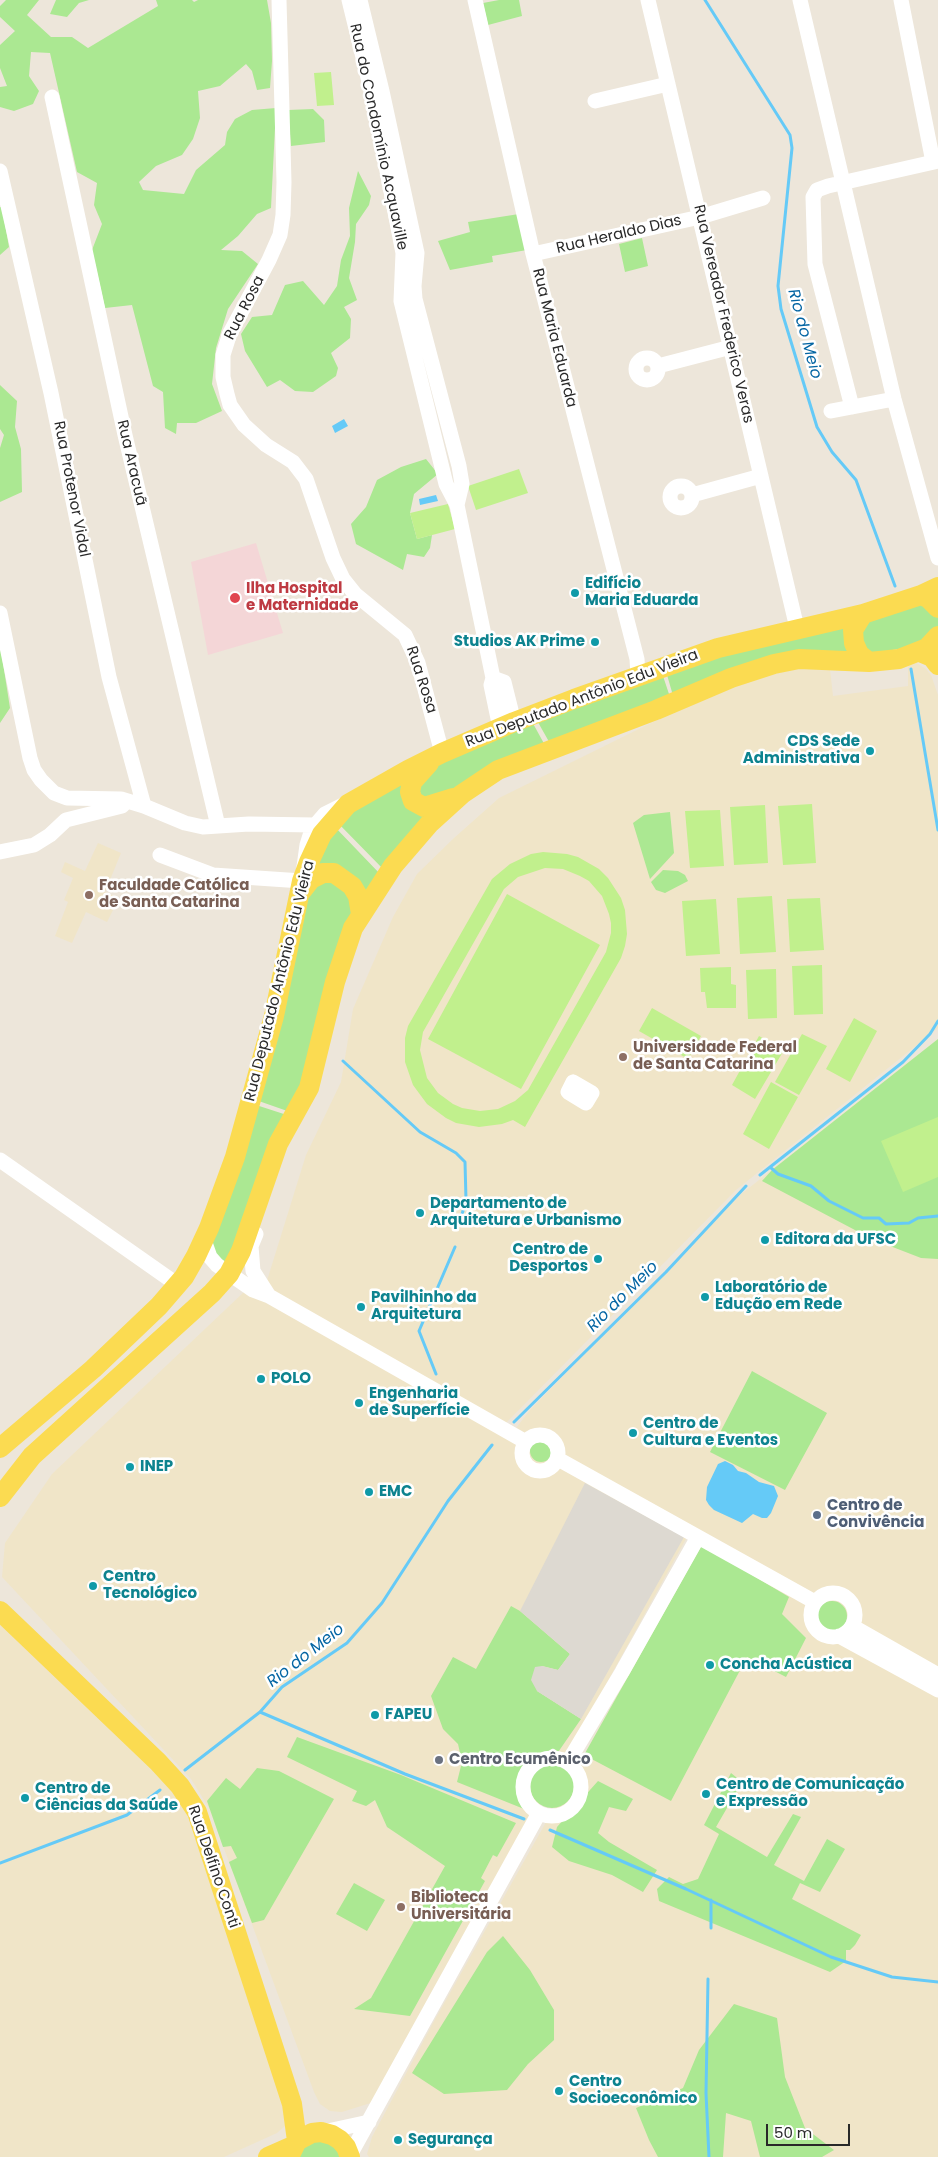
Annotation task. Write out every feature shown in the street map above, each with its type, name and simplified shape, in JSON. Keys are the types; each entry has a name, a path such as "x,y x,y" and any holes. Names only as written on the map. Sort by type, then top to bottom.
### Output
{"main road":[{"name":"Rua Deputado Antônio Edu Vieira","path":"0,1448 93,1369 159,1306 178,1285 204,1240 235,1157 272,1025 301,887 309,862 322,834 338,813 356,798 439,755 507,725 718,648 864,614 929,591"},
{"path":"929,591 928,598 938,608"},
{"path":"864,614 853,630 854,642 859,654 869,662"},
{"path":"183,1319 236,1271 278,1144 308,1088 339,966 361,914 401,855 430,823 462,794 485,778 510,765 656,710 750,671 800,659 869,662 899,659 927,648 938,636"},
{"path":"920,652 926,653 938,665"},
{"path":"439,755 412,782 410,792 413,801 424,808 462,794"},
{"path":"301,887 323,873 334,873 352,886 358,896 361,914"},
{"path":"0,1498 83,1419 188,1330 187,1324 183,1319 159,1306"},
{"name":"Rua Delfino Conti","path":"0,1611 174,1780 197,1812 292,2104 293,2148"},
{"name":"Rua Delfino Conti","path":"292,2104 322,2132 340,2140 350,2156"},
{"path":"268,2157 293,2148 304,2136 322,2132"}],"street":[{"name":"Rua Rosa","path":"278,0 284,182 283,215 280,235 269,260 230,333 223,356 223,377 226,394 230,405 244,425 266,444 293,462 306,479 333,558 343,580 356,594 405,635 418,662 439,755"},
{"name":"Rua Maria Eduarda","path":"475,0 533,254 637,659 638,676"},
{"name":"Rua Vereador Frederico Veras","path":"648,0 798,628"},
{"path":"800,0 894,399 938,558"},
{"path":"852,407 815,264 813,197 817,190 843,182 935,161 901,0"},
{"name":"Rua do Condomínio Acquaville","path":"356,5 398,194 417,253 408,300 429,379 460,475 462,484 457,506 493,678 504,682 507,725"},
{"path":"595,101 668,84"},
{"name":"Rua Aracuã","path":"52,97 125,435 218,826"},
{"name":"Rua Protenor Vidal","path":"0,170 51,392 109,677 144,806"},
{"name":"Rua Heraldo Dias","path":"533,254 700,217 763,198"},
{"path":"658,366 730,347"},
{"path":"831,411 894,399"},
{"path":"692,495 761,476"},
{"path":"0,613 26,743 34,770 40,780 54,794 67,798 121,799 122,809"},
{"path":"160,855 213,876 301,887 307,845 315,825 325,814 356,798"},
{"path":"0,852 34,845 50,835 66,820 144,806 194,826 249,824 315,825"},
{"path":"0,1160 178,1285"},
{"path":"269,1168 270,1191 266,1208 250,1246 253,1271 269,1296"},
{"path":"204,1240 210,1257 236,1271 240,1271 250,1282 269,1296 526,1442"},
{"path":"236,1271 254,1290 269,1296"},
{"path":"535,1435 547,1436 556,1443 559,1454 558,1459 548,1470 534,1470 524,1461 522,1448 535,1435"},
{"path":"558,1459 815,1602"},
{"path":"568,1762 622,1672 698,1538"},
{"path":"826,1594 839,1594 845,1597 853,1607 854,1619 852,1626 839,1636 828,1637 816,1630 810,1616 815,1602 826,1594"},
{"path":"852,1626 938,1676"},
{"path":"839,1636 938,1690"},
{"path":"554,1758 568,1762 578,1774 581,1783 578,1800 565,1813 547,1815 539,1812 531,1806 525,1797 523,1788 524,1777 531,1766 542,1760 554,1758"},
{"path":"350,2156 539,1812"},
{"path":"322,2132 369,2122"}],"shaded area":[{"name":"Ilha Hospital e Maternidade","path":"256,543 283,633 208,655 191,562"},
{"name":"Universidade Federal de Santa Catarina","path":"915,662 926,669 931,675 938,695 938,1028 736,1190 504,1425 265,1287 306,1155 341,1082 353,1009 393,917 417,874 454,838 499,798 720,689 792,669 809,667 830,669 833,696 908,686 908,664"},
{"name":"Faculdade Católica de Santa Catarina","path":"98,843 121,853 105,892 119,898 107,922 86,912 72,943 55,936 68,902 64,900 73,878 61,872 65,862 85,871"},
{"path":"938,1039 938,1668 516,1428 530,1410 740,1195"},
{"path":"245,1291 687,1537 377,2101 342,2112 330,2111 320,2104 314,2092 209,1808 191,1779 2,1577 5,1543 52,1474"},
{"path":"585,1483 684,1537 581,1719 537,1691 531,1680 535,1667 542,1666 558,1670 570,1654 520,1611"},
{"path":"702,1545 938,1681 938,2157 369,2157 367,2154 372,2137 433,2023"},
{"path":"0,1624 165,1781 191,1819 286,2115 285,2126 277,2133 224,2157 0,2157"}],"green space":[{"path":"6,0 39,0 27,15 51,37 72,37 88,48 158,6 156,0 192,0 194,2 198,0 267,0 271,23 272,61 270,88 257,90 252,71 246,64 220,86 198,91 200,118 193,139 182,155 156,166 139,182 143,190 184,194 196,170 225,145 227,132 235,119 252,110 276,108 271,208 257,214 238,236 221,250 242,251 258,264 228,309 216,348 212,384 222,411 196,423 177,423 176,434 165,428 163,392 153,386 132,305 105,308 92,250 102,224 94,205 97,183 77,172 50,53 31,52 29,76 39,91 33,104 14,111 0,107 0,87 7,86 0,68 0,45 15,31 0,17 0,6"},
{"path":"56,0 89,0 79,3 67,17 50,14"},
{"path":"499,0 519,0 522,16 488,25 483,3"},
{"path":"331,72 334,105 317,106 314,73"},
{"path":"313,109 324,120 325,142 291,146 288,110"},
{"path":"358,171 371,196 369,205 356,224 349,278 357,300 344,307 351,319 350,338 331,353 338,368 336,376 313,392 295,391 280,380 267,387 245,351 241,334 252,317 272,315 285,285 303,281 324,305 337,286 341,260 350,236 349,208"},
{"path":"0,207 2,207 9,247 0,255"},
{"path":"519,214 527,250 492,256 493,262 450,270 438,241 470,232 468,222"},
{"path":"642,238 648,266 625,272 619,244"},
{"path":"0,385 17,401 15,427 21,449 22,492 0,502 0,448 4,435 0,429"},
{"path":"426,459 438,474 414,494 410,513 417,539 432,535 430,548 424,557 407,554 403,570 356,544 351,524 366,507 377,480 401,467"},
{"path":"519,469 528,493 476,510 468,486"},
{"path":"448,504 455,529 417,539 410,513"},
{"path":"918,598 938,614 938,631 928,644 863,655 859,623"},
{"path":"855,620 860,658 804,656 674,699 665,668"},
{"path":"0,644 10,708 0,723"},
{"path":"661,670 671,700 552,747 535,717"},
{"path":"530,718 547,749 426,804 415,784 425,772"},
{"path":"412,773 428,811 385,871 336,821"},
{"path":"812,804 816,863 783,865 778,806"},
{"path":"765,805 768,863 734,865 730,807"},
{"path":"720,810 724,866 690,868 685,811"},
{"path":"670,812 674,853 650,879 633,823 644,815"},
{"path":"333,825 382,876 362,906 355,884 305,879"},
{"path":"543,852 567,854 578,857 599,869 608,878 621,898 625,910 627,934 625,946 621,958 525,1127 513,1120 502,1124 479,1127 456,1123 427,1104 413,1085 405,1062 405,1038 408,1026 492,879 510,864 531,854","holes":["545,868 563,869 589,881 602,896 611,923 611,933 606,952 528,1090 515,1101 498,1109 480,1111 462,1108 453,1104 438,1093 427,1078 420,1050 423,1032 504,889 518,877"]},
{"path":"663,870 678,871 685,875 688,881 665,893 656,890 651,882"},
{"path":"339,879 355,911 293,1113 253,1099 312,882"},
{"path":"507,894 600,945 521,1089 428,1039"},
{"path":"772,896 776,952 740,954 737,898"},
{"path":"820,898 824,950 790,952 787,899"},
{"path":"716,899 720,954 686,956 682,901"},
{"path":"822,965 823,1014 794,1015 792,966"},
{"path":"731,967 731,984 736,985 736,1008 707,1008 705,992 701,992 700,968"},
{"path":"776,969 777,1018 748,1019 746,970"},
{"path":"652,1008 701,1036 688,1059 639,1031"},
{"path":"854,1018 877,1031 850,1082 826,1069"},
{"path":"802,1034 827,1046 799,1095 775,1082"},
{"path":"759,1036 784,1050 755,1099 732,1085"},
{"path":"938,1039 938,1259 921,1258 872,1239 762,1181 772,1170"},
{"path":"771,1082 798,1097 769,1149 743,1134"},
{"path":"253,1104 290,1116 225,1268 211,1253 213,1223"},
{"path":"938,1117 938,1177 903,1192 881,1141"},
{"path":"752,1371 827,1413 785,1490 710,1452"},
{"path":"537,1440 545,1440 552,1447 552,1455 545,1462 537,1462 530,1455 530,1447"},
{"path":"702,1545 789,1597 782,1614 806,1638 786,1677 747,1657 671,1801 584,1755"},
{"path":"832,1601 843,1605 847,1616 843,1627 832,1631 821,1627 817,1616 821,1605"},
{"path":"511,1606 520,1611 570,1654 558,1670 542,1666 537,1691 581,1719 554,1758 541,1760 531,1767 525,1777 523,1787 525,1797 531,1806 529,1811 457,1782 462,1762 458,1744 443,1729 431,1696 453,1657 476,1669"},
{"path":"297,1737 401,1775 516,1823 497,1857 493,1855 481,1878 485,1881 410,2016 354,2009 371,1998 445,1866 387,1827 375,1800 366,1806 352,1801 357,1791 287,1757"},
{"path":"548,1764 556,1764 568,1770 574,1786 568,1802 556,1808 548,1808 536,1802 530,1790 530,1782 536,1770"},
{"path":"257,1768 279,1771 334,1799 264,1920 252,1923 229,1862 237,1858 231,1846 223,1847 207,1801 226,1778 240,1789"},
{"path":"731,1773 742,1782 716,1827 767,1857 793,1814 801,1817 774,1865 804,1881 827,1839 845,1849 820,1892 800,1883 792,1899 861,1935 850,1950 846,1950 846,1961 830,1972 659,1901 657,1889 669,1877 683,1884 698,1879 719,1834 704,1825"},
{"path":"598,1781 633,1799 626,1811 609,1807 598,1833 609,1842 657,1870 643,1892 612,1875 569,1861 552,1847 557,1827"},
{"path":"354,1883 385,1900 367,1931 336,1914"},
{"path":"503,1936 530,1970 554,2010 554,2040 528,2064 507,2090 444,2094 412,2073 487,1952"},
{"path":"734,2004 777,2018 785,2077 805,2128 834,2150 822,2157 760,2157 751,2121 726,2113 723,2157 658,2157 636,2108 683,2088 699,2050"},
{"path":"317,2134 347,2157 291,2157"}],"water":[{"path":"344,419 348,426 335,433 332,426"},
{"path":"436,495 438,501 420,505 419,499"},
{"path":"725,1461 733,1465 738,1471 746,1473 759,1482 774,1486 778,1496 767,1518 753,1514 742,1523 714,1510 709,1505 706,1500 707,1487 718,1464"}],"waterway":[{"name":"Rio do Meio","path":"705,0 790,135 792,148 778,286 781,309 817,427 832,452 856,480 895,586"},
{"name":"Rio do Meio","path":"911,669 938,830"},
{"name":"Rio do Meio","path":"760,1175 903,1062 930,1034 938,1021"},
{"path":"343,1061 420,1132 456,1153 465,1162 466,1200 461,1218"},
{"path":"770,1167 778,1174 811,1186 829,1201 863,1218 879,1218 886,1224 909,1223 918,1218 938,1216"},
{"name":"Rio do Meio","path":"514,1422 666,1272 746,1186"},
{"path":"436,1374 419,1331 455,1247"},
{"name":"Rio do Meio","path":"185,1770 260,1712 282,1687 347,1643 382,1603 448,1501 492,1445"},
{"path":"260,1712 405,1774 524,1819"},
{"name":"Rio do Meio","path":"0,1863 127,1815 160,1790"},
{"path":"550,1830 686,1889 831,1957 892,1977 938,1982"},
{"path":"711,1900 711,1928"},
{"path":"708,1979 706,2093 709,2157"}],"place":[{"name":"Edifício Maria Eduarda","path":"575,593"},
{"name":"Ilha Hospital e Maternidade","path":"235,598"},
{"name":"Studios AK Prime","path":"595,642"},
{"name":"CDS Sede Administrativa","path":"870,751"},
{"name":"Faculdade Católica de Santa Catarina","path":"89,895"},
{"name":"Universidade Federal de Santa Catarina","path":"623,1057"},
{"name":"Departamento de Arquitetura e Urbanismo","path":"420,1213"},
{"name":"Editora da UFSC","path":"765,1240"},
{"name":"Centro de Desportos","path":"598,1259"},
{"name":"Laboratório de Edução em Rede","path":"705,1297"},
{"name":"Pavilhinho da Arquitetura","path":"361,1307"},
{"name":"POLO","path":"261,1379"},
{"name":"Engenharia de Superfície","path":"359,1403"},
{"name":"Centro de Cultura e Eventos","path":"633,1433"},
{"name":"INEP","path":"130,1467"},
{"name":"EMC","path":"369,1492"},
{"name":"Centro de Convivência","path":"817,1515"},
{"name":"Centro Tecnológico","path":"93,1586"},
{"name":"Concha Acústica","path":"710,1665"},
{"name":"FAPEU","path":"375,1715"},
{"name":"Centro Ecumênico","path":"439,1760"},
{"name":"Centro de Comunicação e Expressão","path":"706,1794"},
{"name":"Centro de Ciências da Saúde","path":"25,1798"},
{"name":"Biblioteca Universitária","path":"401,1907"},
{"name":"Centro Socioeconômico","path":"559,2091"},
{"name":"Segurança","path":"398,2140"}]}
